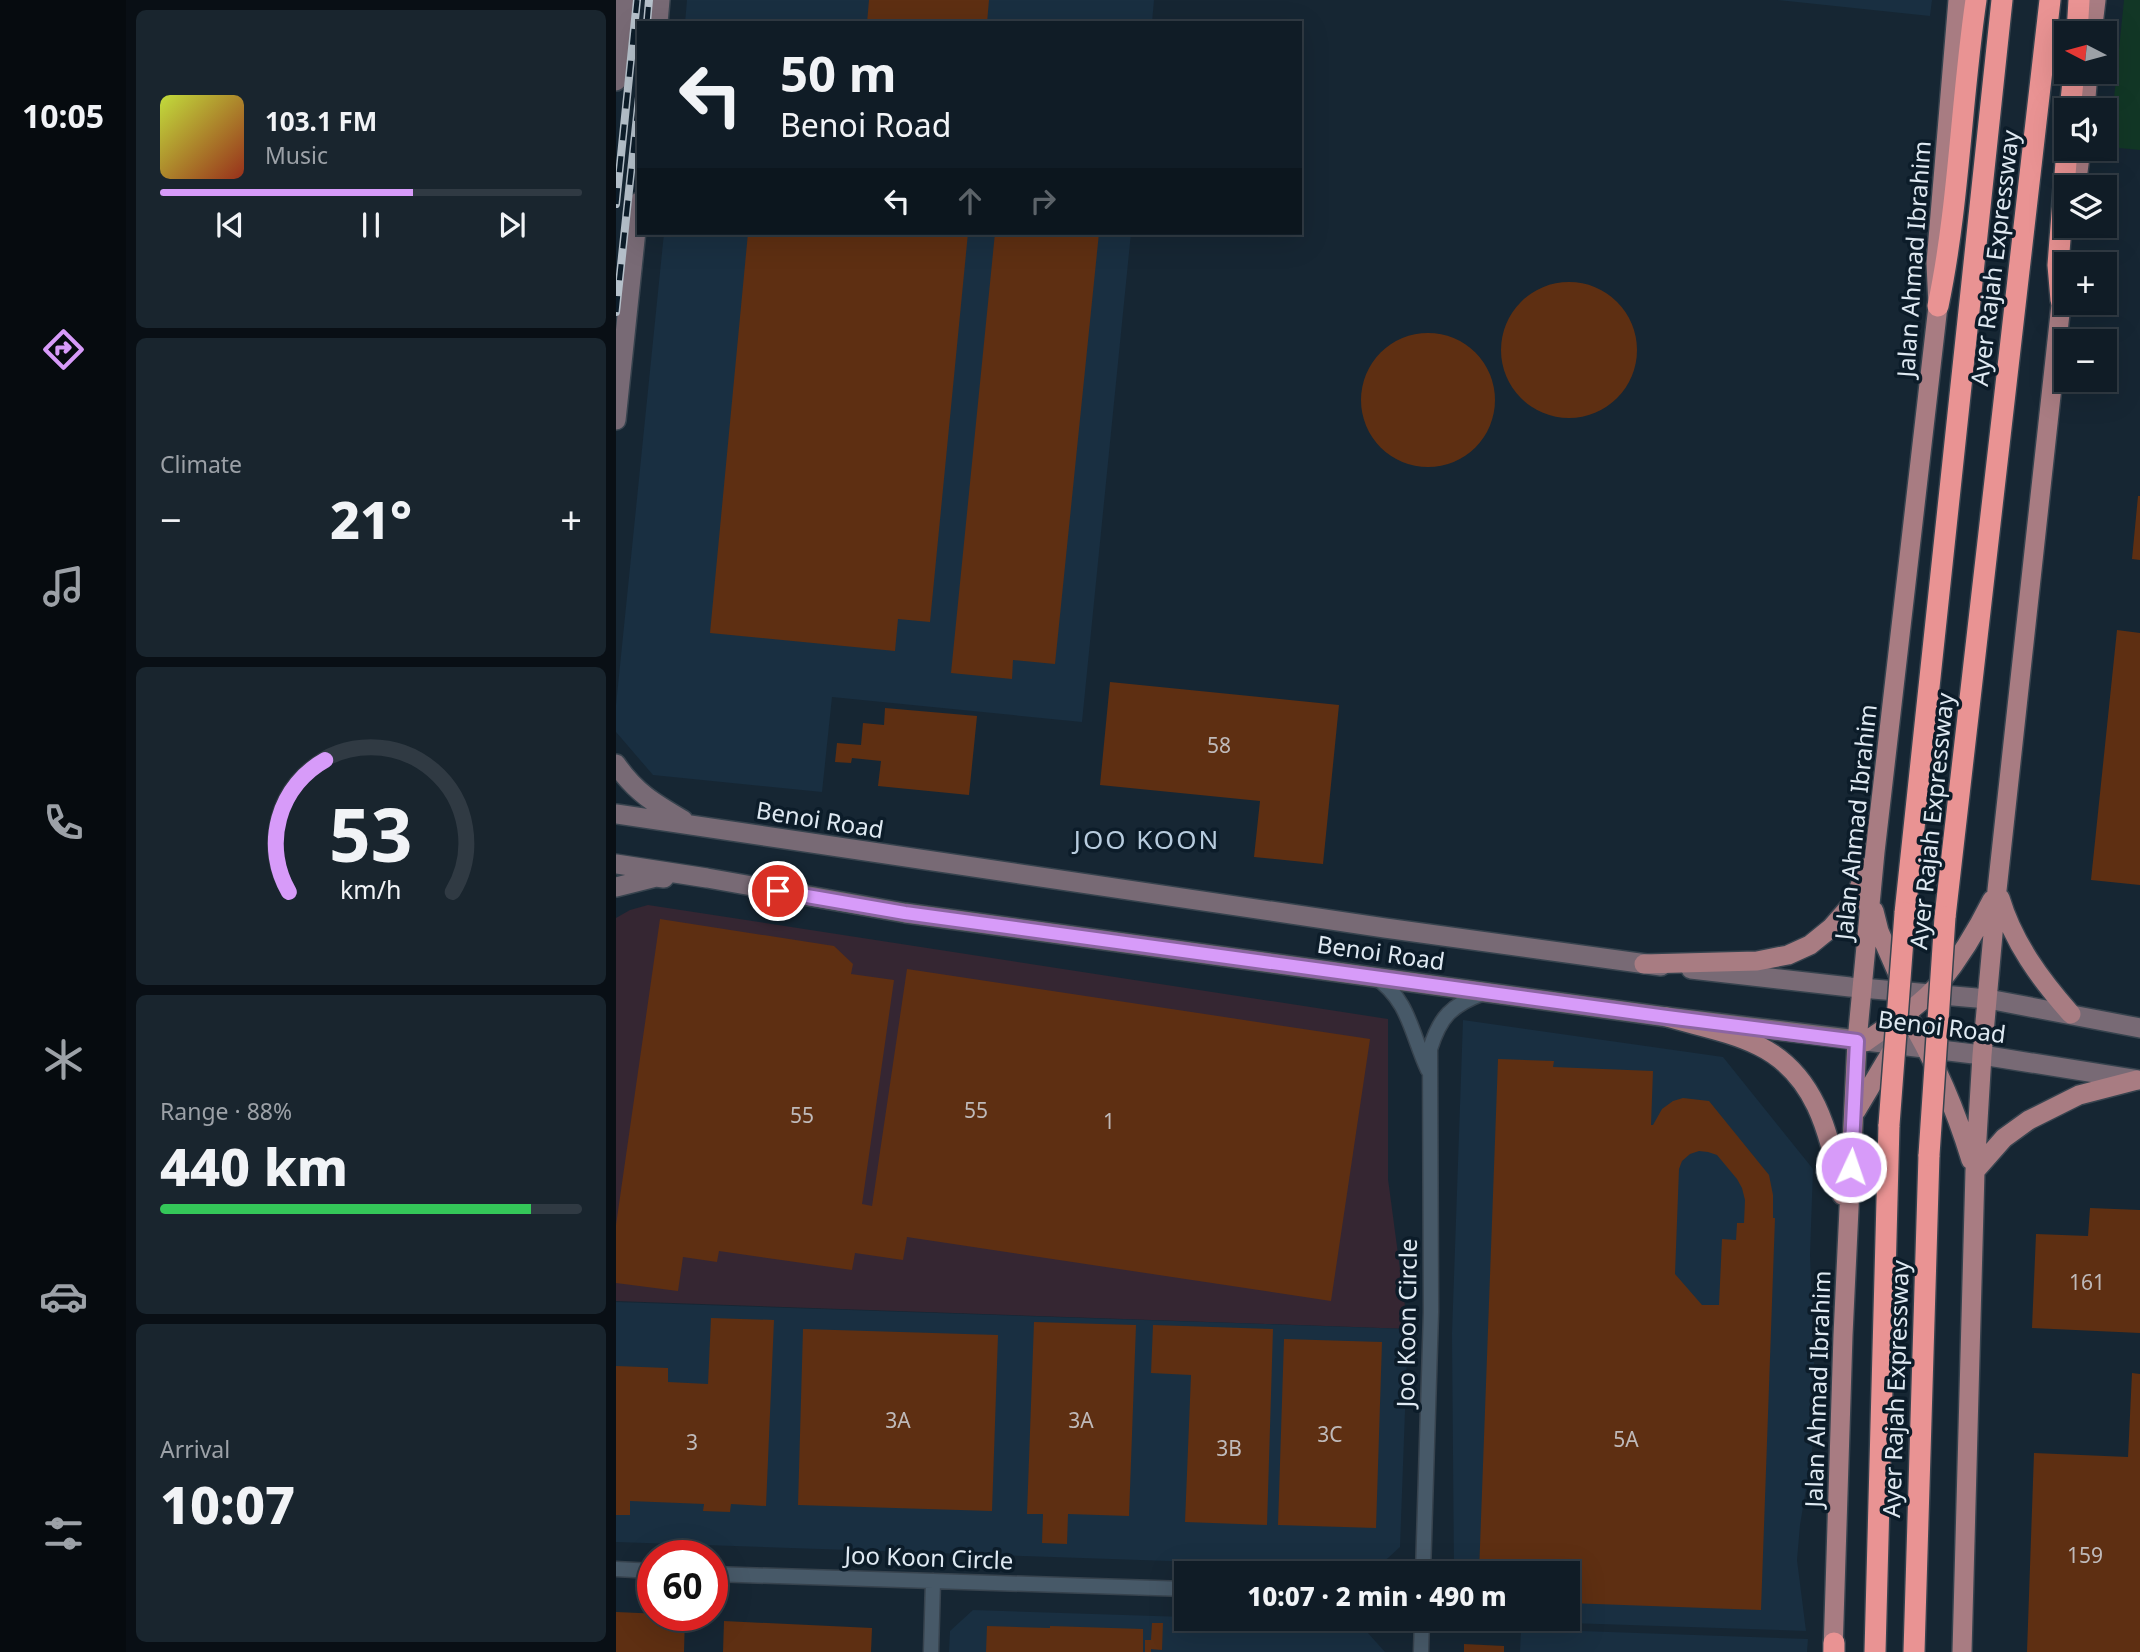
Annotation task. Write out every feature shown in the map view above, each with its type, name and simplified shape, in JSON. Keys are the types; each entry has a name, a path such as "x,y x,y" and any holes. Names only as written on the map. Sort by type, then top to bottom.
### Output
{"highway":[{"path":"1938,306 1947,264 1968,52 1976,0"},
{"name":"Ayer Rajah Expressway","path":"1875,1652 1889,1125 1905,913 2002,0"},
{"name":"Ayer Rajah Expressway","path":"1914,1652 1929,1155 1945,917 2050,0"},
{"path":"2078,21 2079,0"},
{"path":"2059,252 2066,161"}],"main road":[{"path":"616,81 624,0"},
{"path":"658,21 660,0"},
{"name":"Jalan Ahmad Ibrahim","path":"1834,1649 1853,1115 1875,852 1938,306 1936,263 1958,0"},
{"path":"2093,21 2096,0"},
{"path":"616,420 637,221"},
{"path":"1962,1652 1975,1171 1982,1055 1997,890 2059,315"},
{"path":"616,764 624,776 648,799 692,825"},
{"name":"Benoi Road","path":"616,814 1644,964 1863,987 1912,1004 1950,995 1988,999 2140,1028"},
{"path":"1644,964 1757,961 1788,955 1810,945 1831,928 1852,904 1875,852"},
{"name":"Benoi Road","path":"616,864 905,913 1667,1017 1982,1055 2138,1080"},
{"path":"616,887 656,877 706,878"},
{"path":"1861,1041 1938,985 1967,945 1997,890"},
{"path":"1997,890 2021,948 2047,988 2071,1014"},
{"path":"1871,896 1879,931 1958,1117 1975,1171"},
{"path":"1853,1115 1894,1045 1912,1004"},
{"path":"1912,1004 1949,1051"},
{"path":"1667,1017 1758,1045 1798,1074 1817,1104 1848,1220"},
{"path":"1975,1171 2004,1138 2029,1120 2079,1095 2138,1080"}],"street":[{"name":"Joo Koon Circle","path":"1372,975 1394,992 1407,1015 1417,1047 1430,1074"},
{"name":"Joo Koon Circle","path":"1423,1561 1431,1312 1430,1049 1435,1032 1452,1008 1488,992"},
{"path":"616,1569 637,1570"},
{"name":"Joo Koon Circle","path":"728,1575 1174,1588"},
{"path":"931,1652 933,1581"},
{"path":"1421,1652 1422,1631"}],"shaded area":[{"path":"687,0 1154,0 1152,21 685,21"},
{"path":"1777,0 1932,0 1930,16"},
{"path":"664,235 1131,235 1082,722 832,697 822,792 653,775 616,732 616,705"},
{"path":"648,905 1388,1019 1388,1179 1408,1329 616,1301 616,918 630,910"},
{"path":"1463,1020 1723,1057 1813,1169 1810,1255 1815,1390 1812,1453 1797,1560 1806,1631 1580,1623 1580,1561 1454,1561 1452,1334"},
{"path":"616,1302 1408,1329 1400,1547 1385,1561 1174,1561 728,1546 728,1540 616,1542"},
{"path":"973,1610 1174,1617 1174,1631 1366,1631 1385,1652 949,1652 950,1631"},
{"path":"1521,1631 1808,1639 1807,1652 1520,1652"}],"green space":[{"path":"2124,0 2140,0 2140,150 2117,148 2117,98 2114,98 2115,84 2118,84"}],"building":[{"path":"869,0 989,0 987,21 867,21"},
{"path":"748,235 968,235 930,622 898,619 895,651 710,633"},
{"path":"995,235 1099,235 1055,664 1013,660 1012,679 951,673"},
{"path":"1569,282 1595,287 1617,302 1632,324 1637,350 1632,376 1617,398 1595,413 1569,418 1543,413 1521,398 1506,376 1501,350 1506,324 1521,302 1543,287"},
{"path":"1428,333 1454,338 1476,352 1490,374 1495,400 1490,426 1476,448 1454,462 1428,467 1402,462 1380,448 1366,426 1361,400 1366,374 1380,352 1402,338"},
{"path":"2140,496 2140,560 2132,559"},
{"path":"2117,630 2140,633 2140,885 2091,880"},
{"path":"1110,682 1339,705 1323,864 1254,857 1260,801 1100,785"},
{"path":"885,708 977,716 969,795 878,786 881,761 852,758 851,763 835,762 837,743 861,745 863,723 884,725"},
{"path":"660,919 834,946 853,964 851,974 894,980 862,1204 872,1206 907,969 1370,1039 1331,1301 907,1237 903,1260 855,1253 852,1270 719,1251 717,1262 683,1257 678,1291 616,1283 616,1225"},
{"path":"1498,1059 1554,1061 1553,1067 1653,1071 1651,1125 1662,1109 1673,1101 1683,1098 1709,1101 1769,1175 1775,1218 1761,1610 1580,1603 1580,1561 1479,1561","holes":["1699,1151 1717,1155 1742,1188 1745,1200 1744,1223 1737,1223 1736,1240 1722,1239 1719,1305 1702,1305 1675,1274 1679,1169 1682,1161 1690,1154"]},
{"path":"2090,1208 2140,1210 2140,1333 2032,1328 2036,1234 2088,1236"},
{"path":"711,1318 774,1320 766,1506 731,1504 730,1512 703,1511 704,1504 630,1501 630,1515 616,1515 616,1366 668,1368 668,1382 708,1384"},
{"path":"1034,1322 1136,1325 1129,1516 1068,1514 1067,1544 1042,1543 1043,1514 1027,1514"},
{"path":"1153,1325 1273,1329 1267,1525 1185,1522 1191,1375 1151,1373"},
{"path":"803,1329 998,1335 992,1511 798,1505"},
{"path":"1284,1339 1382,1342 1376,1528 1278,1525"},
{"path":"2132,1373 2140,1374 2140,1652 2027,1652 2034,1453 2128,1457"},
{"path":"616,1612 637,1613 637,1631 685,1631 684,1652 616,1652"},
{"path":"728,1621 872,1628 871,1652 723,1652 724,1631 728,1631"},
{"path":"1152,1623 1163,1623 1162,1650 1151,1649 1151,1652 1145,1652 1145,1640 1151,1640"},
{"path":"987,1626 1143,1629 1143,1652 986,1652"},
{"path":"1464,1644 1504,1646 1504,1652 1464,1652"}],"railway":[{"path":"616,204 637,0"},
{"path":"647,21 649,0"},
{"path":"616,312 637,116"}],"district":[{"name":"JOO KOON","path":"1147,839"}],"route":[{"path":"778,891 905,913 1857,1041 1851,1167"}]}
